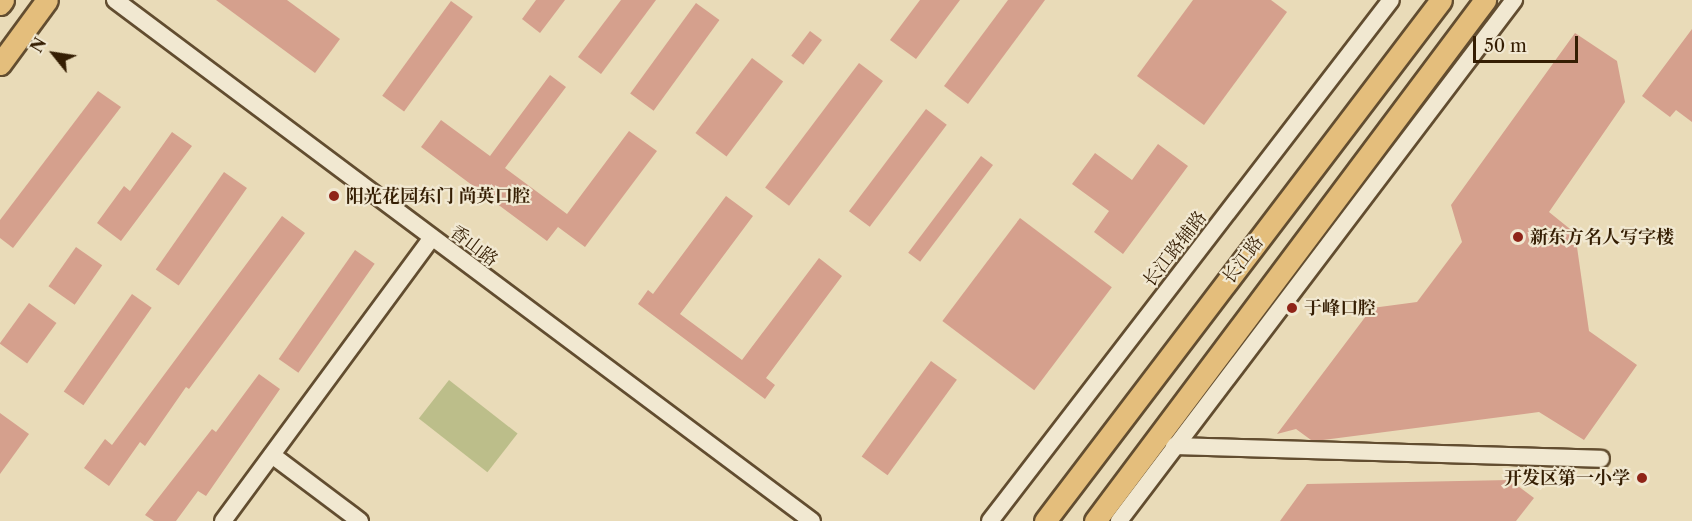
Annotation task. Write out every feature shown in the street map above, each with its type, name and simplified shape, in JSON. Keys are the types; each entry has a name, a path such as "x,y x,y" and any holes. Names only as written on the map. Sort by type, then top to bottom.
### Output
{"main road":[{"path":"0,4 3,0"},
{"path":"0,64 47,0"},
{"name":"长江路","path":"1045,521 1441,0"},
{"name":"长江路","path":"1095,521 1485,0"}],"street":[{"name":"香山路","path":"115,0 812,521"},
{"name":"长江路辅路","path":"990,521 1391,0"},
{"path":"1119,521 1514,0"},
{"path":"223,521 431,238"},
{"path":"1174,446 1601,459"},
{"path":"272,454 360,521"}],"green space":[{"path":"449,380 518,434 487,472 419,419"}],"building":[{"path":"216,0 287,0 340,39 315,73"},
{"path":"536,0 565,0 540,33 522,19"},
{"path":"621,0 656,0 601,74 578,57"},
{"path":"920,0 960,0 916,59 890,40"},
{"path":"1008,0 1045,0 968,104 944,86"},
{"path":"1193,0 1271,0 1287,12 1204,125 1137,76"},
{"path":"451,1 473,17 404,112 382,96"},
{"path":"696,3 719,20 654,111 630,94"},
{"path":"1692,29 1692,122 1676,110 1670,117 1642,96"},
{"path":"810,31 822,40 803,65 791,56"},
{"name":"新东方名人写字楼","path":"1575,33 1617,61 1625,102 1549,212 1575,233 1589,331 1637,365 1584,440 1539,412 1323,440 1311,440 1296,429 1277,434 1372,308 1417,302 1462,242 1451,205"},
{"path":"752,58 783,81 727,157 695,133"},
{"path":"859,63 883,81 789,206 765,188"},
{"path":"550,75 566,87 505,168 567,214 629,131 657,151 585,247 558,227 547,241 421,147 441,120 490,156"},
{"path":"98,91 121,107 13,248 0,238 0,220"},
{"path":"926,109 947,125 870,227 849,211"},
{"path":"172,132 192,146 121,241 97,223 124,186 130,191"},
{"path":"1158,144 1188,166 1123,254 1094,232 1109,211 1072,184 1095,153 1132,180"},
{"path":"981,156 993,165 920,262 908,253"},
{"path":"224,172 247,188 179,286 156,269"},
{"path":"726,196 753,216 680,314 742,360 819,258 842,276 766,378 775,385 765,399 638,304 648,290 653,294"},
{"path":"282,216 305,233 189,389 186,387 145,446 140,442 109,486 84,468 105,439 112,445"},
{"path":"1020,218 1112,287 1034,390 942,321"},
{"path":"76,247 102,265 75,305 48,286"},
{"path":"355,250 375,264 298,373 279,359"},
{"path":"132,294 152,308 83,405 64,391"},
{"path":"29,303 57,323 27,363 0,343"},
{"path":"931,361 957,380 888,475 862,456"},
{"path":"259,374 280,389 206,496 198,491 176,521 154,521 145,515 212,429 216,432"},
{"path":"0,413 29,434 0,474"},
{"path":"1510,480 1534,498 1516,521 1280,521 1307,484"}],"place":[{"name":"阳光花园东门 尚英口腔","path":"334,196"},
{"name":"新东方名人写字楼","path":"1518,237"},
{"name":"于峰口腔","path":"1292,308"},
{"name":"开发区第一小学","path":"1642,478"}]}
